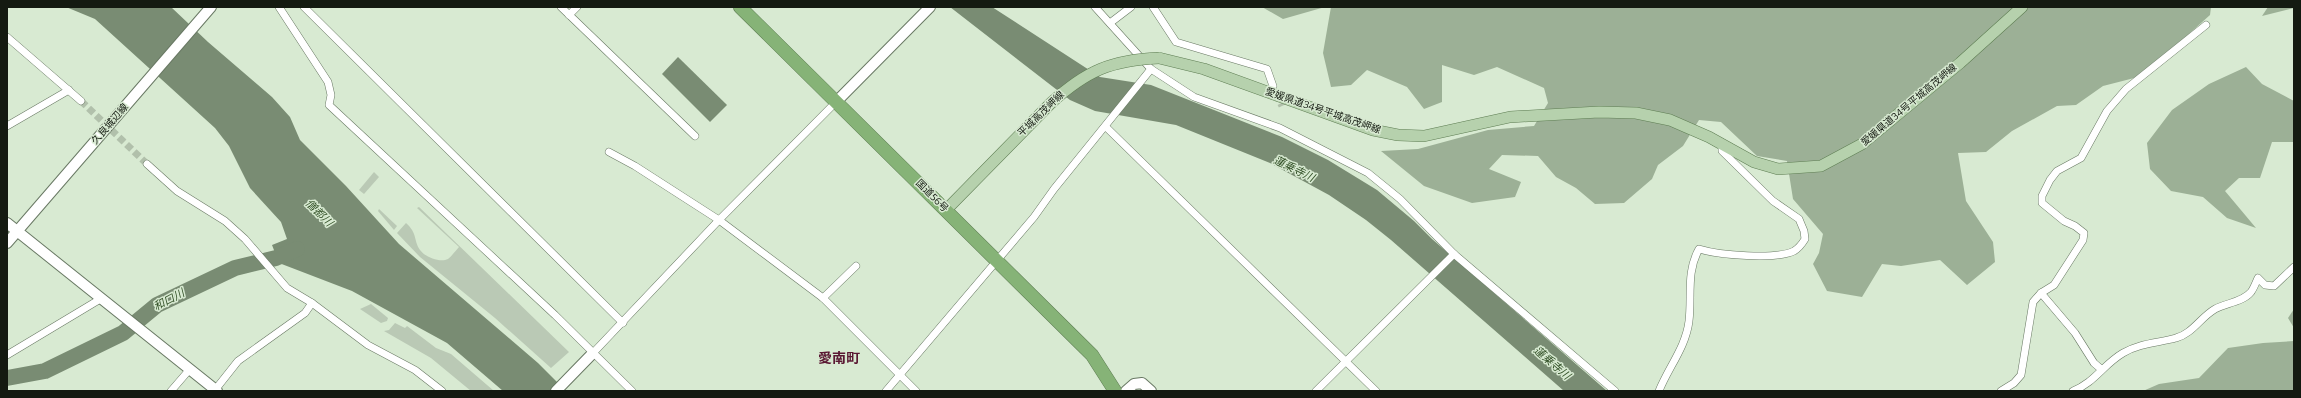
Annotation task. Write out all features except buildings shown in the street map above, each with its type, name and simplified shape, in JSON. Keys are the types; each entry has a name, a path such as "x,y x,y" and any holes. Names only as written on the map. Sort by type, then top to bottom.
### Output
{"highway":[{"name":"国道56号","path":"740,7 1092,355 1115,391"}],"main road":[{"name":"愛媛県道34号平城高茂岬線","path":"1159,58 1204,69 1373,130 1398,135 1424,136 1510,117 1606,112 1636,113 1670,120 1722,144 1754,162 1778,169 1821,166 1841,157 1862,144 1883,128 2022,7"},
{"name":"平城高茂岬線","path":"946,210 1051,103 1087,74 1109,65 1131,60 1159,58"}],"street":[{"path":"279,7 328,82 330,95 329,105 591,355 632,391"},
{"path":"304,7 623,323"},
{"path":"561,7 695,136"},
{"path":"569,15 577,7"},
{"path":"556,391 623,323 719,220 930,7"},
{"path":"1095,7 1151,68 1194,97 1280,128 1368,173 1400,199 1452,256 1615,391"},
{"path":"1110,23 1132,7"},
{"path":"1153,7 1176,42 1267,69 1273,86"},
{"name":"久良城辺線","path":"7,243 207,11"},
{"path":"2001,391 2014,384 2021,375 2033,302 2041,292 2054,285 2084,240 2084,233 2075,226 2064,221 2042,203 2042,196 2050,180 2057,171 2080,158 2107,111 2126,89 2206,25"},
{"path":"7,37 81,101"},
{"path":"886,391 998,261 1108,125 1135,87 1151,68"},
{"path":"7,126 69,90"},
{"path":"1108,125 1376,391"},
{"path":"1659,391 1683,340 1689,321 1692,266 1699,248 1714,253 1761,256 1793,252 1805,239 1799,218 1773,201 1754,183 1722,151 1722,144"},
{"path":"609,152 635,166 719,220 823,298 916,391"},
{"path":"148,164 177,191 225,221 287,288 312,303 368,345 415,370 442,391"},
{"path":"7,223 216,390 238,361 305,313 312,303"},
{"path":"1316,391 1452,256"},
{"path":"823,298 856,266"},
{"path":"2073,391 2089,384 2102,369 2123,353 2138,346 2177,338 2183,335 2216,309 2243,298 2251,292 2258,278 2265,285 2274,286 2294,267"},
{"path":"2041,292 2075,333 2094,364 2102,369"},
{"path":"7,355 102,298"},
{"path":"171,391 190,369"},
{"path":"1126,391 1134,384 1142,383 1152,391"}],"shaded area":[{"path":"1262,7 1325,7 1283,19"},
{"path":"1331,7 2211,7 2210,15 2142,76 2103,86 2076,105 2057,106 2012,131 1986,152 1958,153 1966,201 1993,242 1995,262 1967,285 1940,260 1901,266 1882,264 1862,297 1827,291 1813,264 1819,253 1823,234 1793,199 1787,161 1757,156 1721,122 1699,120 1683,146 1658,165 1652,179 1624,203 1595,204 1576,188 1556,177 1538,156 1502,155 1489,169 1521,182 1515,197 1472,203 1424,186 1381,151 1418,149 1488,130 1534,126 1548,103 1544,88 1497,67 1474,75 1442,65 1442,102 1424,109 1407,87 1367,70 1351,85 1331,87 1323,53"},
{"path":"2268,7 2294,7 2294,8 2262,16"},
{"path":"2246,67 2262,84 2294,101 2294,142 2272,142 2260,178 2239,178 2225,191 2256,228 2227,218 2203,197 2171,191 2150,169 2147,143 2172,110 2209,84"},
{"path":"374,172 379,177 364,194 359,190"},
{"path":"419,207 569,352 551,368 495,318 420,257 397,233 406,223 414,233 422,253 429,257 437,260 448,259 459,247 417,208"},
{"path":"379,209 397,226 394,230 378,211"},
{"path":"371,304 388,318 387,321 381,323 360,309"},
{"path":"2294,309 2294,328 2288,318"},
{"path":"395,323 405,328 407,326 436,348 451,354 494,391 471,391 431,358 384,331 389,330"},
{"path":"2294,341 2294,391 2143,391 2159,384 2199,378 2228,348 2263,343"}],"water":[{"name":"僧都川","path":"66,7 171,7 208,42 272,97 290,117 300,140 346,186 399,244 538,363 566,391 503,391 447,343 352,291 279,263 272,245 287,239 281,222 250,188 229,146 215,128 95,19"},
{"name":"蓮乗寺川","path":"950,7 992,7 1100,77 1151,85 1282,137 1328,160 1377,190 1607,391 1564,391 1391,240 1366,220 1329,195 1270,163 1176,125 1095,111 1070,100"},
{"path":"678,57 727,105 710,122 662,74"}],"waterway":[{"name":"和口川","path":"7,378 45,371 123,333 157,305 235,268 276,258 297,249"}],"tunnel":[{"path":"1276,94 1282,106"},
{"path":"81,101 147,164"}],"district":[{"name":"愛南町","path":"839,358"}]}
